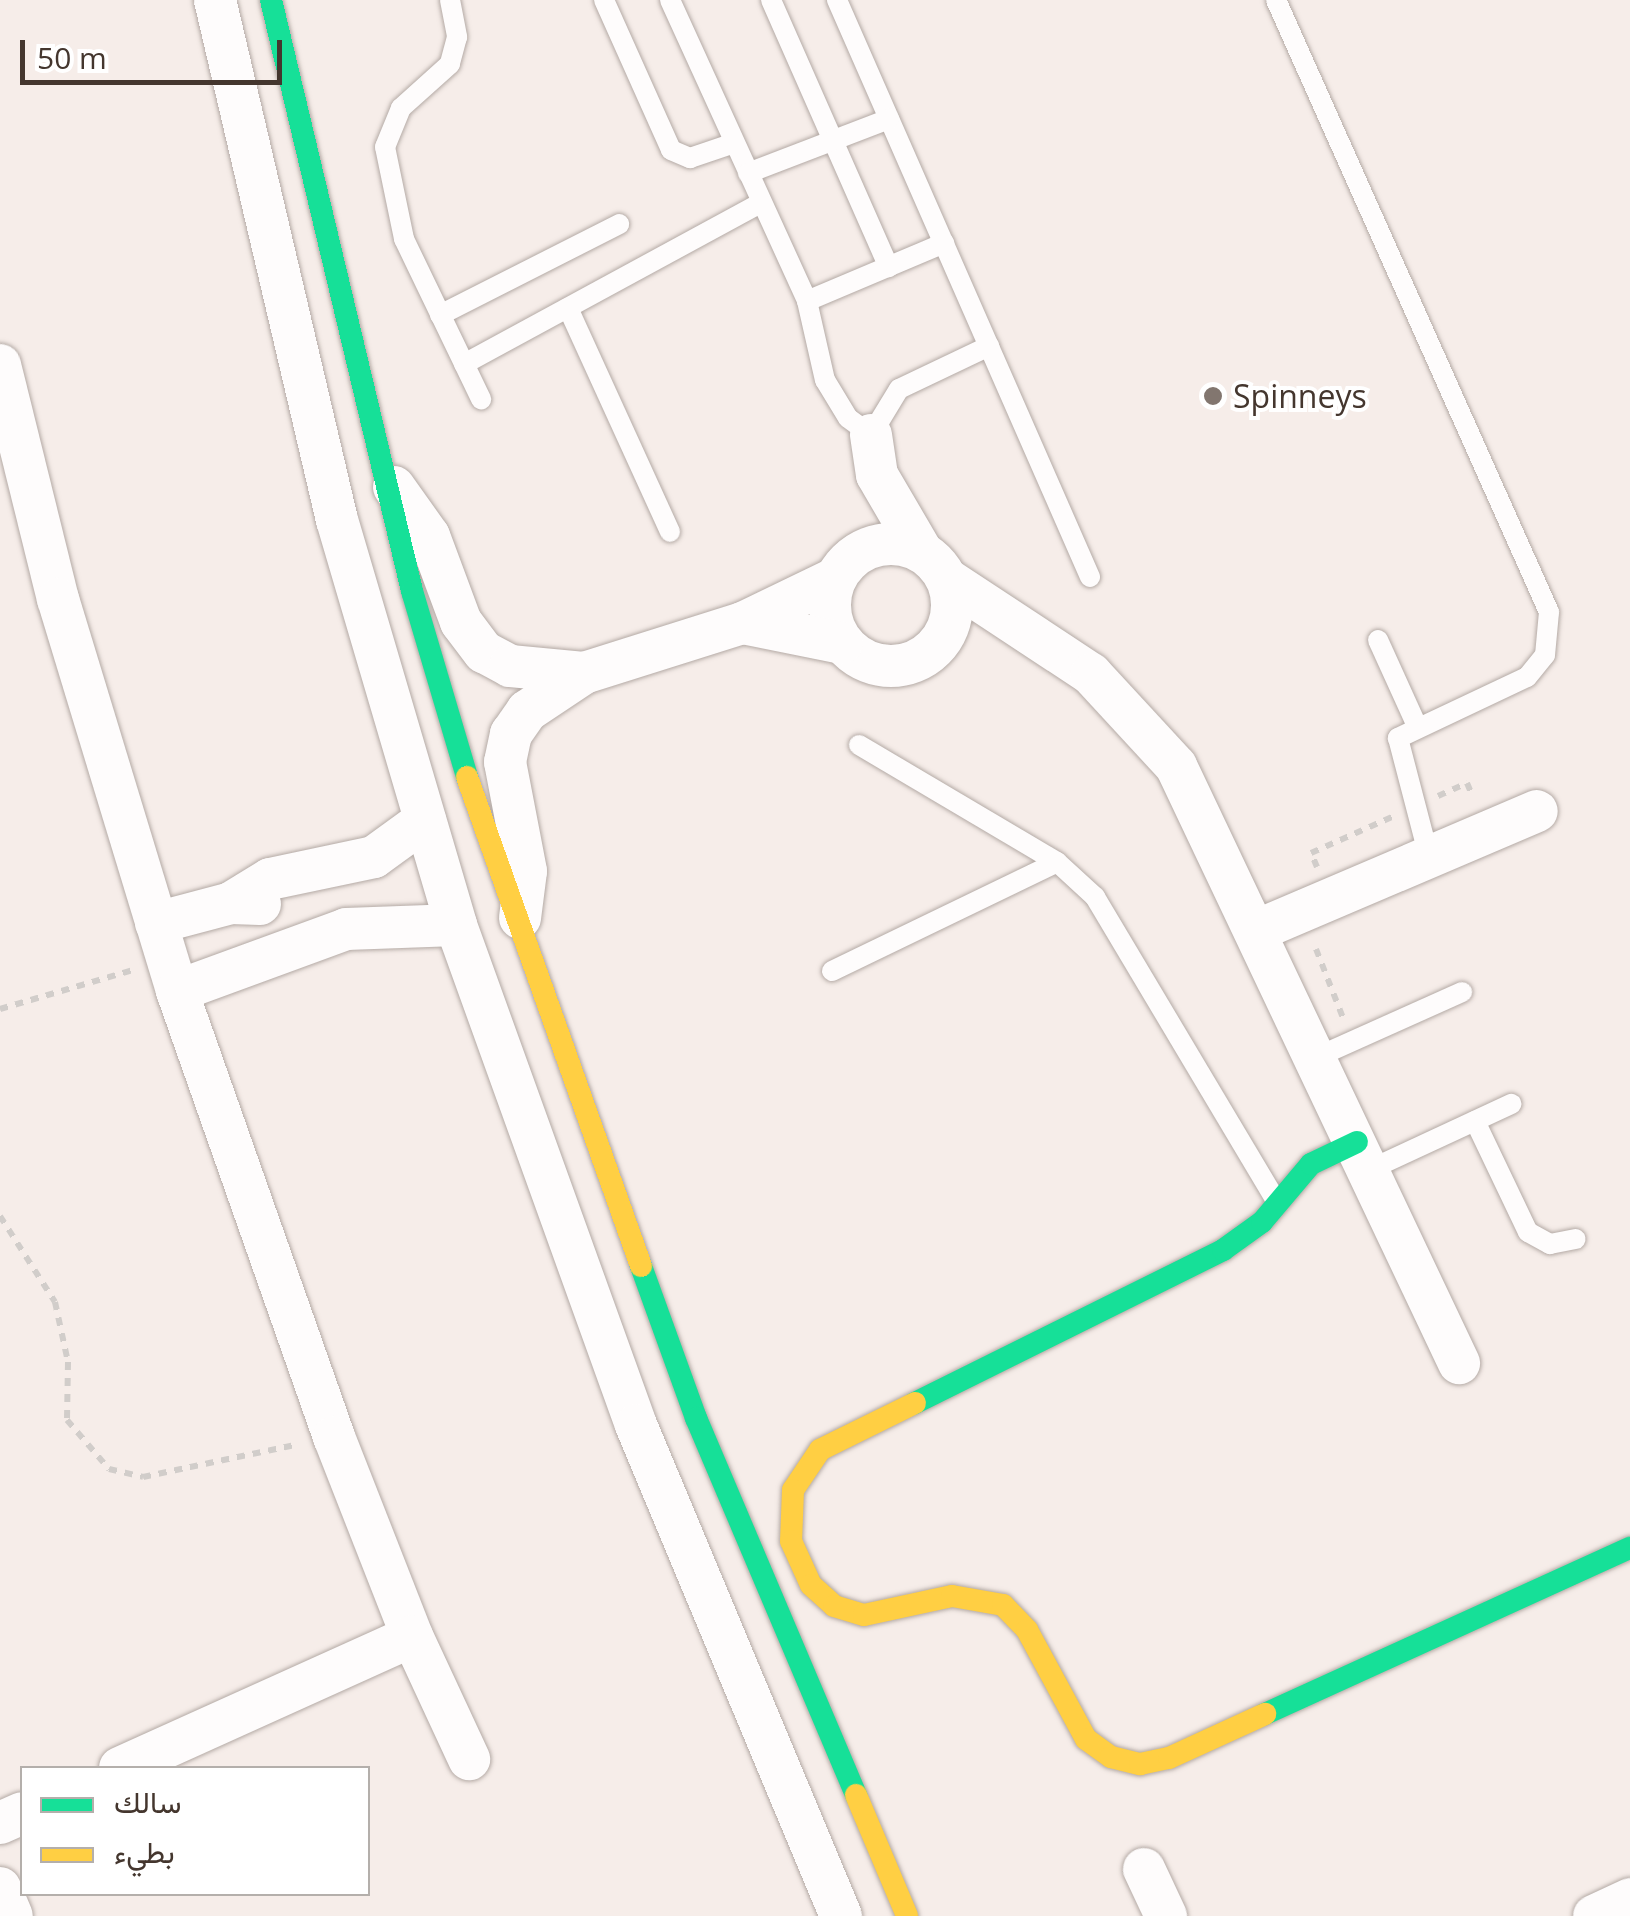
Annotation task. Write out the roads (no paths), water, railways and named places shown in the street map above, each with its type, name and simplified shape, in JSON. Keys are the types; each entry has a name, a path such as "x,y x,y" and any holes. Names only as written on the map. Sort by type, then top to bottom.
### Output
{"street":[{"path":"215,0 295,358 456,925 636,1425 842,1916"},
{"path":"271,0 384,476 444,704 518,929 696,1418 907,1916"},
{"path":"0,364 58,599 167,958 334,1437 412,1636 470,1759"},
{"path":"742,623 842,643 881,666 910,664 936,647 952,608 934,566 874,455"},
{"path":"842,643 831,618 874,455"},
{"path":"384,476 429,536 461,622 484,652 510,666 584,673"},
{"path":"518,929 526,872 506,776 507,748 527,711 584,673 742,623 894,544 934,566 1056,650 1122,702 1176,766 1258,930 1458,1363"},
{"path":"936,647 1056,650"},
{"path":"1258,930 1536,811"},
{"path":"167,958 231,903 270,879 330,862 354,864 393,847 425,820"},
{"path":"231,903 256,966"},
{"path":"167,958 256,966 288,946 346,929 378,931 456,925"},
{"path":"1363,1156 1311,1164 1277,1202 1223,1250 820,1450 793,1490 788,1514 790,1541 811,1585 834,1606 864,1615 952,1596 1003,1606 1027,1630 1086,1739 1111,1758 1140,1764 1169,1758 1630,1548"},
{"path":"124,1766 412,1636"},
{"path":"1144,1869 1166,1916"},
{"path":"0,1888 12,1916"},
{"path":"1594,1916 1630,1899"}],"lane":[{"path":"450,0 457,37 450,64 401,108 385,147 404,239 481,399"},
{"path":"604,0 671,150 690,158 734,143"},
{"path":"670,0 806,301 830,394 874,455"},
{"path":"771,0 888,267"},
{"path":"837,0 1090,577"},
{"path":"1276,0 1549,612 1550,641 1526,677 1417,726 1398,742 1429,857"},
{"path":"748,174 889,118"},
{"path":"464,364 761,203"},
{"path":"440,315 619,224"},
{"path":"806,301 944,243"},
{"path":"568,308 670,532"},
{"path":"874,455 899,389 988,346"},
{"path":"1378,640 1417,726"},
{"path":"859,745 1057,862 1111,918 1277,1202"},
{"path":"832,971 1057,862"},
{"path":"1317,1057 1462,992"},
{"path":"1363,1156 1475,1120 1511,1104"},
{"path":"1475,1120 1528,1232 1550,1244 1576,1238"}],"place":[{"name":"Spinneys","path":"1213,396"}]}
